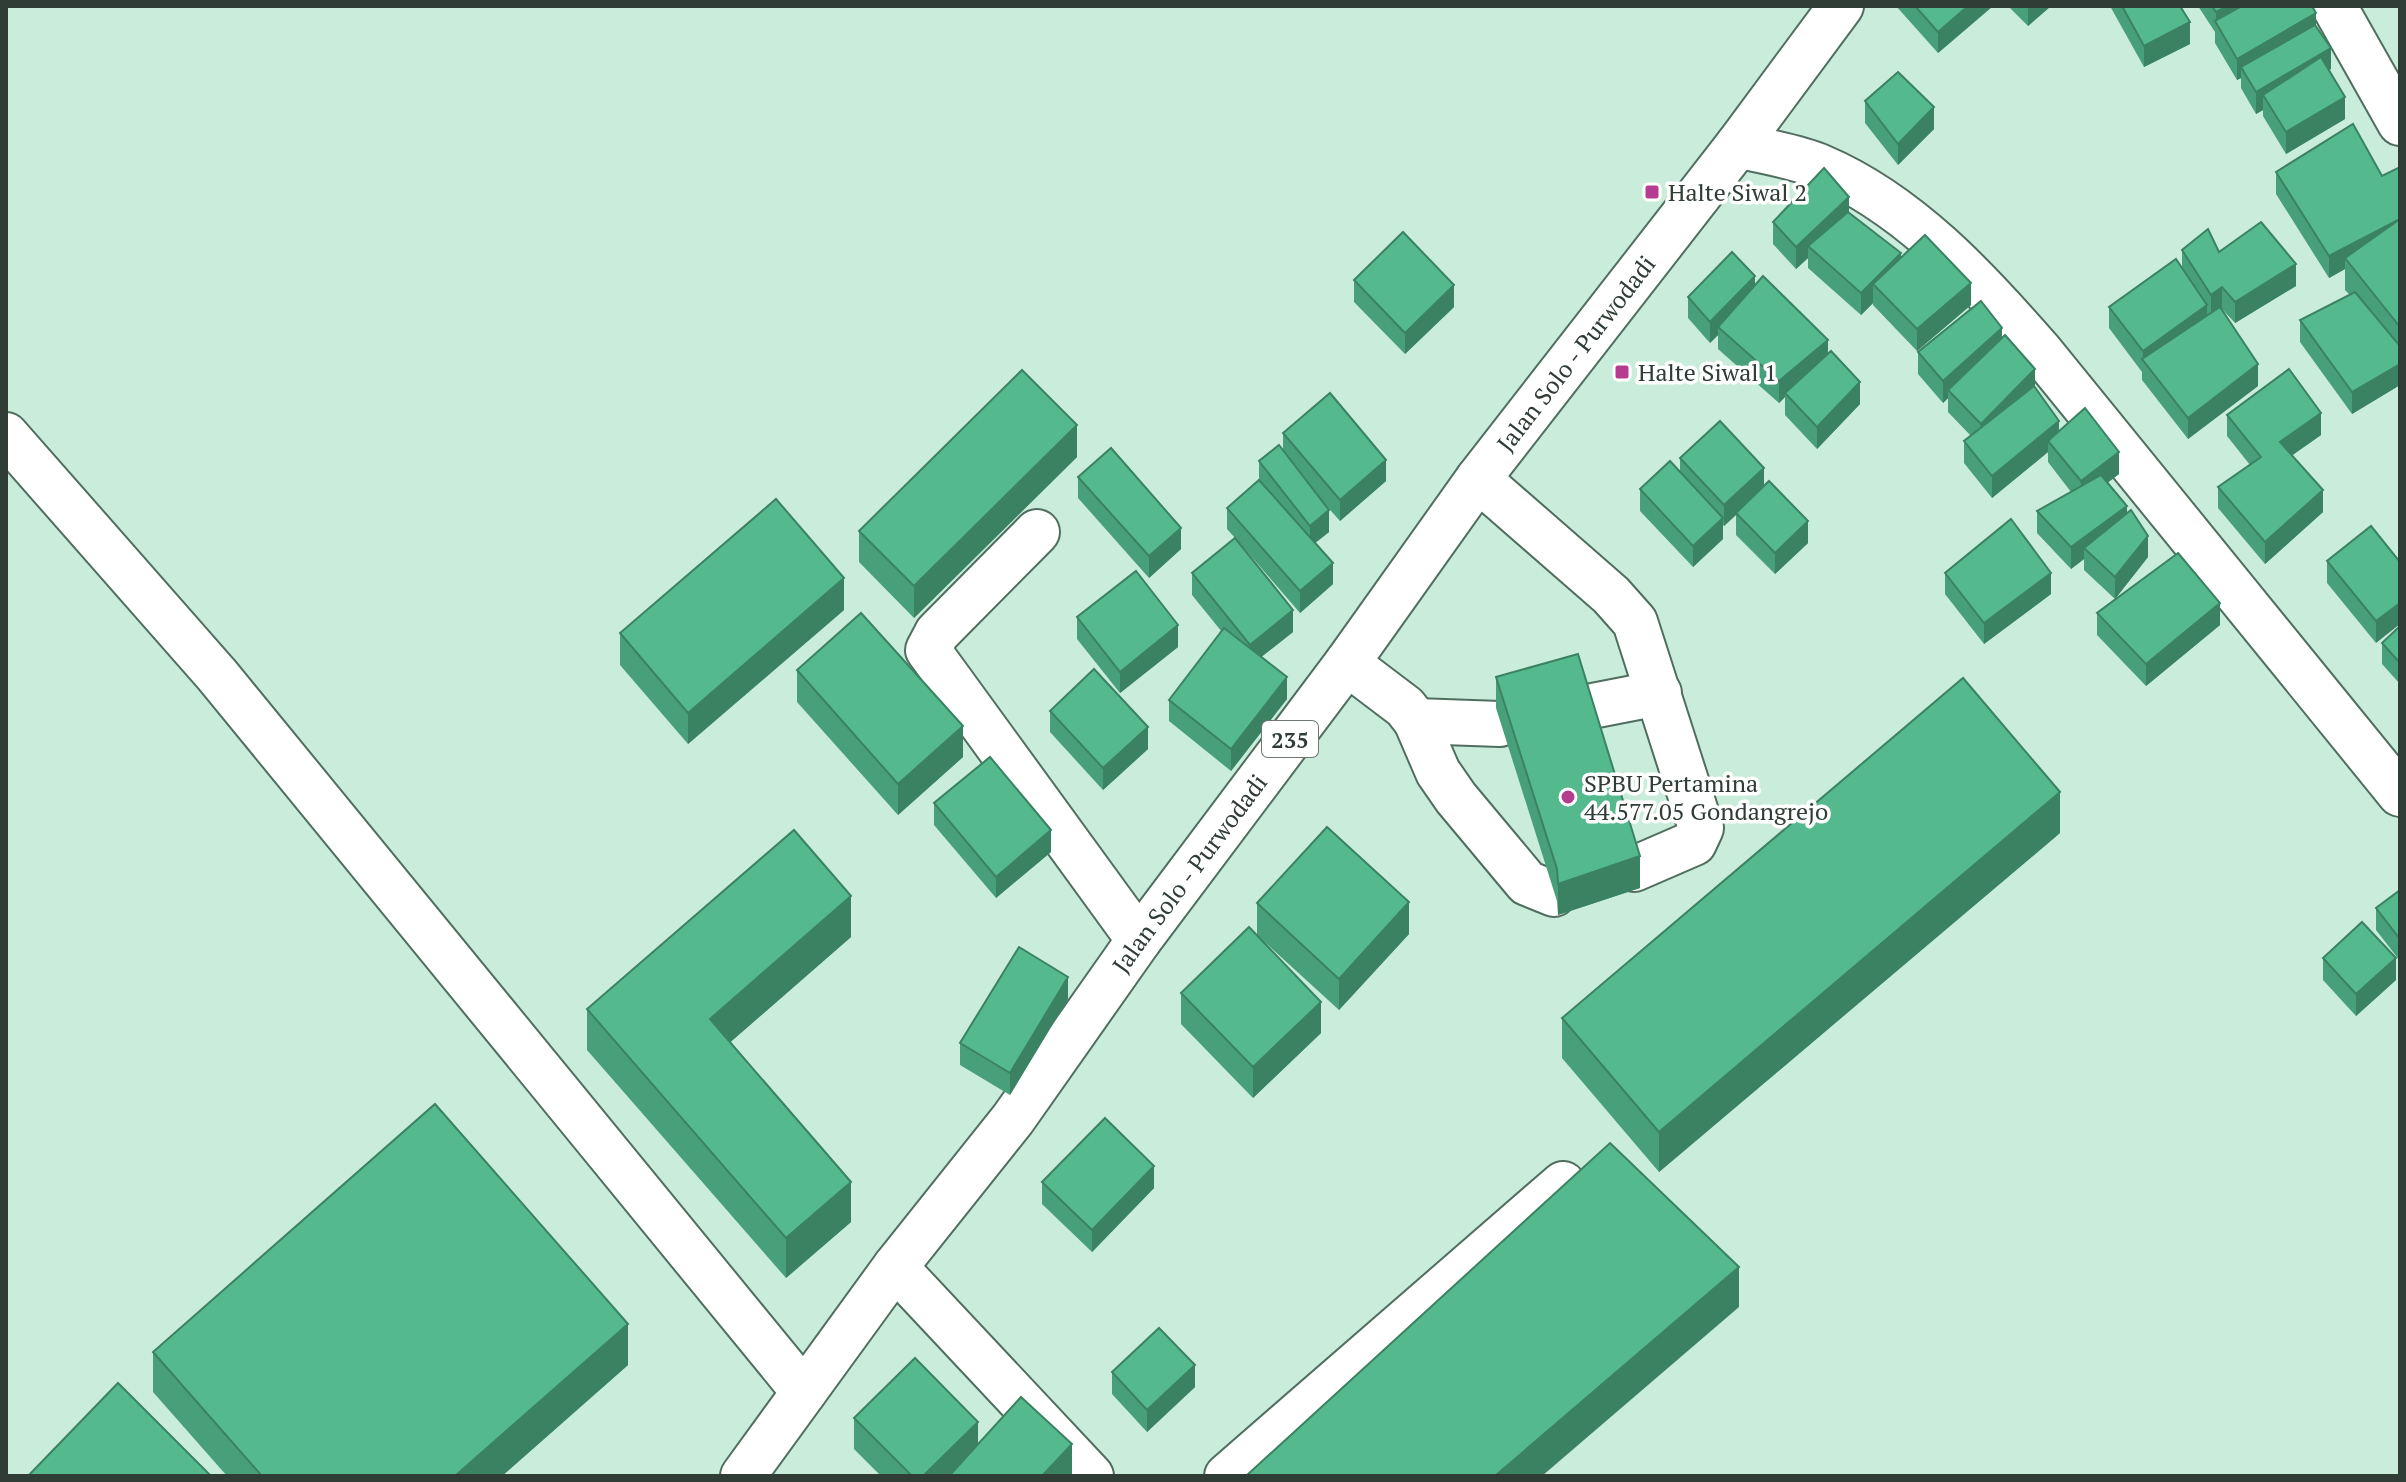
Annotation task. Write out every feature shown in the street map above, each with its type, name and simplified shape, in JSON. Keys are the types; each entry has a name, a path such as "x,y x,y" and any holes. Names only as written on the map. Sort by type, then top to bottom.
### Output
{"street":[{"name":"Jalan Solo - Purwodadi","path":"743,1476 895,1267 1013,1119 1139,940 1347,663 1478,479 1738,145 1841,6"},
{"path":"2334,6 2394,99"},
{"path":"1738,145 1820,166 1871,196 1929,237 1988,291 2400,794"},
{"path":"6,435 217,675 804,1392"},
{"path":"1478,479 1611,595 1635,622 1701,828 1694,843 1634,869"},
{"path":"1037,532 937,633 928,650 1139,940"},
{"path":"1347,663 1382,687 1416,721 1438,772 1527,883 1554,894"},
{"path":"1587,707 1659,693"},
{"path":"1416,721 1500,724"},
{"path":"1227,1476 1563,1184"},
{"path":"895,1267 1091,1476"}],"building":[{"path":"1915,6 1968,6 1938,32"},
{"path":"2122,6 2180,6 2190,22 2144,46"},
{"path":"2212,6 2228,6 2216,12"},
{"path":"2242,6 2312,6 2316,13 2237,59 2215,21"},
{"path":"2315,25 2331,48 2256,92 2241,67"},
{"path":"2321,57 2345,97 2286,132 2263,95"},
{"path":"1898,72 1934,107 1898,144 1865,101"},
{"path":"2353,124 2382,176 2400,167 2400,219 2329,256 2276,172"},
{"path":"1824,168 1849,197 1796,247 1773,222"},
{"path":"1848,212 1901,253 1861,293 1808,246"},
{"path":"2400,219 2400,327 2345,258"},
{"path":"2261,222 2296,264 2235,302 2222,287 2211,295 2182,250 2208,229 2219,252"},
{"path":"1403,232 1454,285 1405,333 1354,280"},
{"path":"1925,235 1971,283 1917,329 1873,284"},
{"path":"1732,252 1755,276 1710,322 1688,297"},
{"path":"2176,259 2207,305 2143,351 2109,307"},
{"path":"1763,276 1828,340 1779,381 1718,327"},
{"path":"2355,292 2400,346 2400,364 2352,392 2300,320"},
{"path":"1981,301 2002,328 1943,381 1918,352"},
{"path":"2220,307 2258,364 2188,418 2142,359"},
{"path":"2005,335 2035,369 1981,424 1948,390"},
{"path":"1831,351 1860,382 1817,427 1785,393"},
{"path":"2289,369 2321,413 2280,442 2323,490 2265,542 2218,487 2261,457 2227,415"},
{"path":"1022,370 1077,425 914,586 859,531"},
{"path":"2034,386 2059,421 1992,476 1964,441"},
{"path":"1330,393 1386,460 1340,500 1283,433"},
{"path":"2085,408 2119,452 2081,481 2048,441"},
{"path":"1720,421 1764,468 1724,505 1680,458"},
{"path":"1279,445 1329,510 1310,526 1259,461"},
{"path":"1111,448 1181,528 1149,556 1078,477"},
{"path":"1670,461 1723,518 1693,546 1640,489"},
{"path":"2101,475 2127,506 2071,547 2037,511"},
{"path":"1259,480 1333,563 1300,591 1227,508"},
{"path":"1769,481 1808,521 1775,553 1736,513"},
{"path":"776,499 844,578 688,713 620,633"},
{"path":"2131,510 2148,536 2115,577 2084,548"},
{"path":"2011,519 2051,573 1984,623 1945,573"},
{"path":"2371,526 2400,562 2400,603 2376,621 2327,561"},
{"path":"1235,538 1293,610 1250,645 1192,573"},
{"path":"2178,553 2220,603 2146,664 2097,613"},
{"path":"1136,571 1178,625 1120,672 1077,617"},
{"path":"861,613 963,726 898,784 797,670"},
{"path":"2400,626 2400,663 2382,643"},
{"path":"1224,628 1287,677 1231,749 1169,700"},
{"name":"SPBU Pertamina 44.577.05 Gondangrejo","path":"1578,654 1640,856 1558,884 1557,869 1496,677"},
{"path":"1094,669 1148,727 1103,768 1050,711"},
{"path":"1963,678 2060,792 1659,1132 1562,1018"},
{"path":"990,757 1051,830 996,877 934,803"},
{"path":"1327,827 1409,902 1339,979 1257,903"},
{"path":"794,830 851,896 710,1019 851,1182 786,1238 587,1009"},
{"path":"2400,890 2400,939 2376,908"},
{"path":"2362,922 2396,958 2356,994 2323,958"},
{"path":"1249,927 1321,1002 1253,1067 1181,993"},
{"path":"1019,947 1068,977 1010,1073 960,1043"},
{"path":"435,1104 628,1324 455,1476 262,1476 153,1352"},
{"path":"1105,1118 1154,1166 1092,1230 1042,1182"},
{"path":"1610,1143 1739,1267 1495,1476 1246,1476"},
{"path":"1159,1328 1195,1365 1147,1410 1112,1372"},
{"path":"915,1358 978,1422 923,1476 912,1476 854,1418"},
{"path":"118,1383 211,1476 28,1476"},
{"path":"1021,1397 1072,1444 1042,1476 949,1476"}],"place":[{"name":"Halte Siwal 2","path":"1652,192"},
{"name":"Halte Siwal 1","path":"1622,372"},
{"name":"SPBU Pertamina 44.577.05 Gondangrejo","path":"1568,797"}]}
